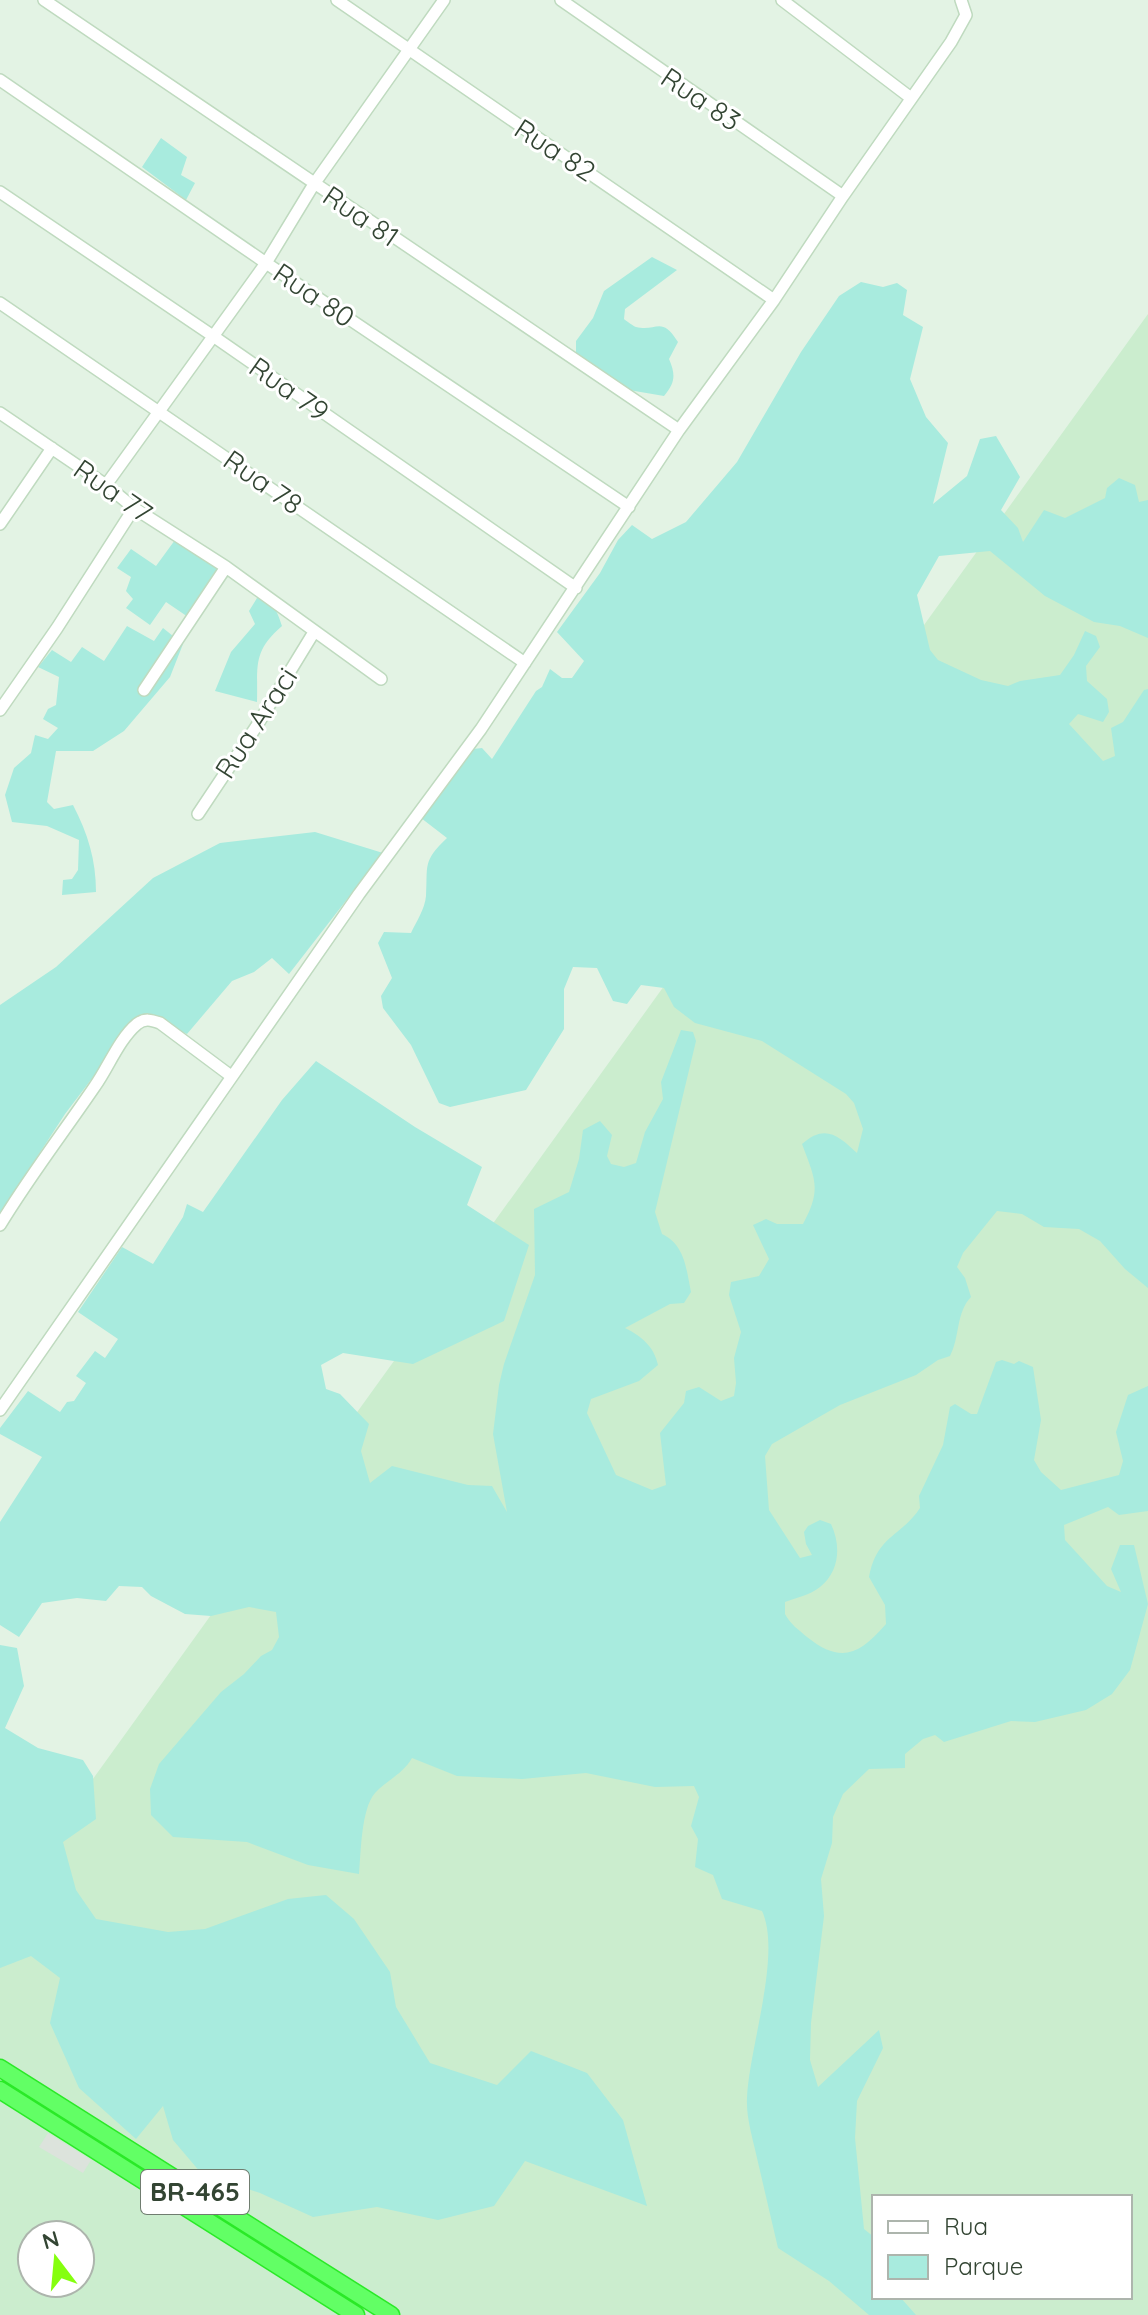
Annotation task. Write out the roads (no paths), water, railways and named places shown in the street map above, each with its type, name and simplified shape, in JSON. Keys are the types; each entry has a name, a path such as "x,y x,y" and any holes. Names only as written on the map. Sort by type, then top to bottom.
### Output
{"highway":[{"name":"BR-465","path":"0,2068 391,2315"},
{"name":"BR-465","path":"0,2090 356,2315"}],"street":[{"name":"Rua 81","path":"44,0 679,430"},
{"name":"Rua 82","path":"337,0 774,300"},
{"path":"106,485 266,263 314,184 444,0"},
{"name":"Rua 83","path":"561,0 843,196"},
{"path":"782,0 911,98"},
{"path":"0,1410 231,1076 481,729 679,430 774,300 963,24 966,15 961,0"},
{"name":"Rua 80","path":"0,80 629,507"},
{"name":"Rua 79","path":"0,192 576,588"},
{"name":"Rua 78","path":"0,303 525,663"},
{"name":"Rua 77","path":"0,413 106,485 134,508 226,567 314,632 359,660 381,679"},
{"path":"0,524 52,448"},
{"path":"0,710 134,508"},
{"path":"144,690 226,567"},
{"name":"Rua Araci","path":"198,814 314,632"},
{"path":"0,1225 30,1175 97,1084 132,1030 141,1022 151,1020 160,1023 231,1076"}]}
